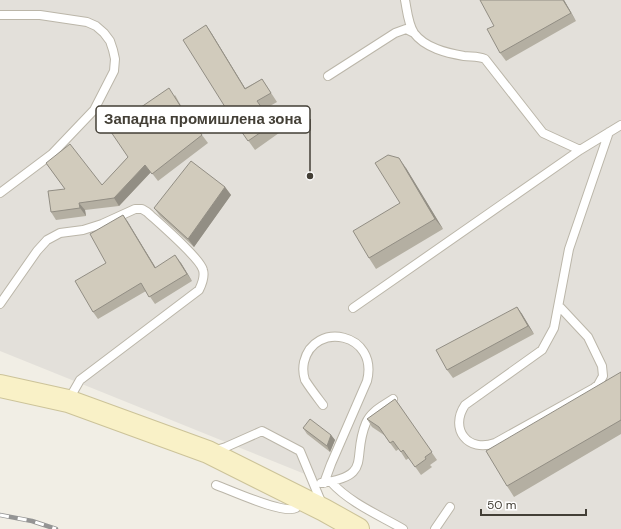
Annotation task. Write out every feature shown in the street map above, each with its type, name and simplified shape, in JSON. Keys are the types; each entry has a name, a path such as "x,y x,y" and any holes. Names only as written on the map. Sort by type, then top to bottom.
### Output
{"street":[{"path":"0,386 68,401 208,452 308,492 324,510 358,529"}],"lane":[{"path":"405,0 414,33"},
{"path":"0,15 40,15 87,22 96,26 104,33 112,45 115,60 114,71 94,110 52,154 0,193"},
{"path":"328,76 395,34 406,29 414,33 429,46 443,52 466,56 479,56 485,59 544,133 580,150"},
{"path":"353,308 580,150 621,125"},
{"path":"559,306 588,337 602,366 603,371 601,381 594,388 489,446 481,446 468,441 459,428 458,420 464,405 542,350 554,328 568,249 609,132"},
{"path":"0,304 37,251 47,240 60,233 83,230 102,224 135,209 142,209 147,212 201,264 204,276 199,290 80,380 68,401"},
{"path":"323,405 305,379 305,358 313,346 321,340 336,336 352,340 361,347 366,356 369,365 369,373 367,381 331,464 327,482"},
{"path":"216,485 271,507 289,510 296,508 308,492 327,482 351,475 356,469 366,423 374,411 393,399"},
{"path":"208,452 226,447 262,431 300,451 308,492"},
{"path":"327,482 339,492 403,529"},
{"path":"435,529 450,507"}],"shaded area":[{"path":"0,0 621,0 621,529 397,529 347,491 0,351"}],"building":[{"path":"480,0 563,0 571,13 500,53 487,29 494,26"},
{"path":"206,25 245,89 262,79 271,93 257,101 273,124 248,141 183,40"},
{"path":"169,88 202,135 152,174 145,165 114,198 79,203 80,208 51,212 48,191 65,189 46,163 70,144 102,185 128,157 109,129"},
{"path":"388,155 399,158 435,219 369,258 353,231 400,203 375,163"},
{"path":"191,161 225,187 188,239 154,208"},
{"path":"123,215 155,268 175,255 187,274 149,297 141,283 93,312 75,281 106,263 90,234"},
{"path":"517,307 528,326 447,370 436,350"},
{"path":"621,372 621,420 507,486 486,451"},
{"path":"395,399 432,452 425,457 426,459 415,467 403,450 401,452 393,441 390,443 379,427 367,419"},
{"path":"310,419 331,435 327,446 303,428"}],"railway":[{"path":"0,515 32,521 56,529"}],"place":[{"name":"Западна промишлена зона","path":"310,176"}]}
